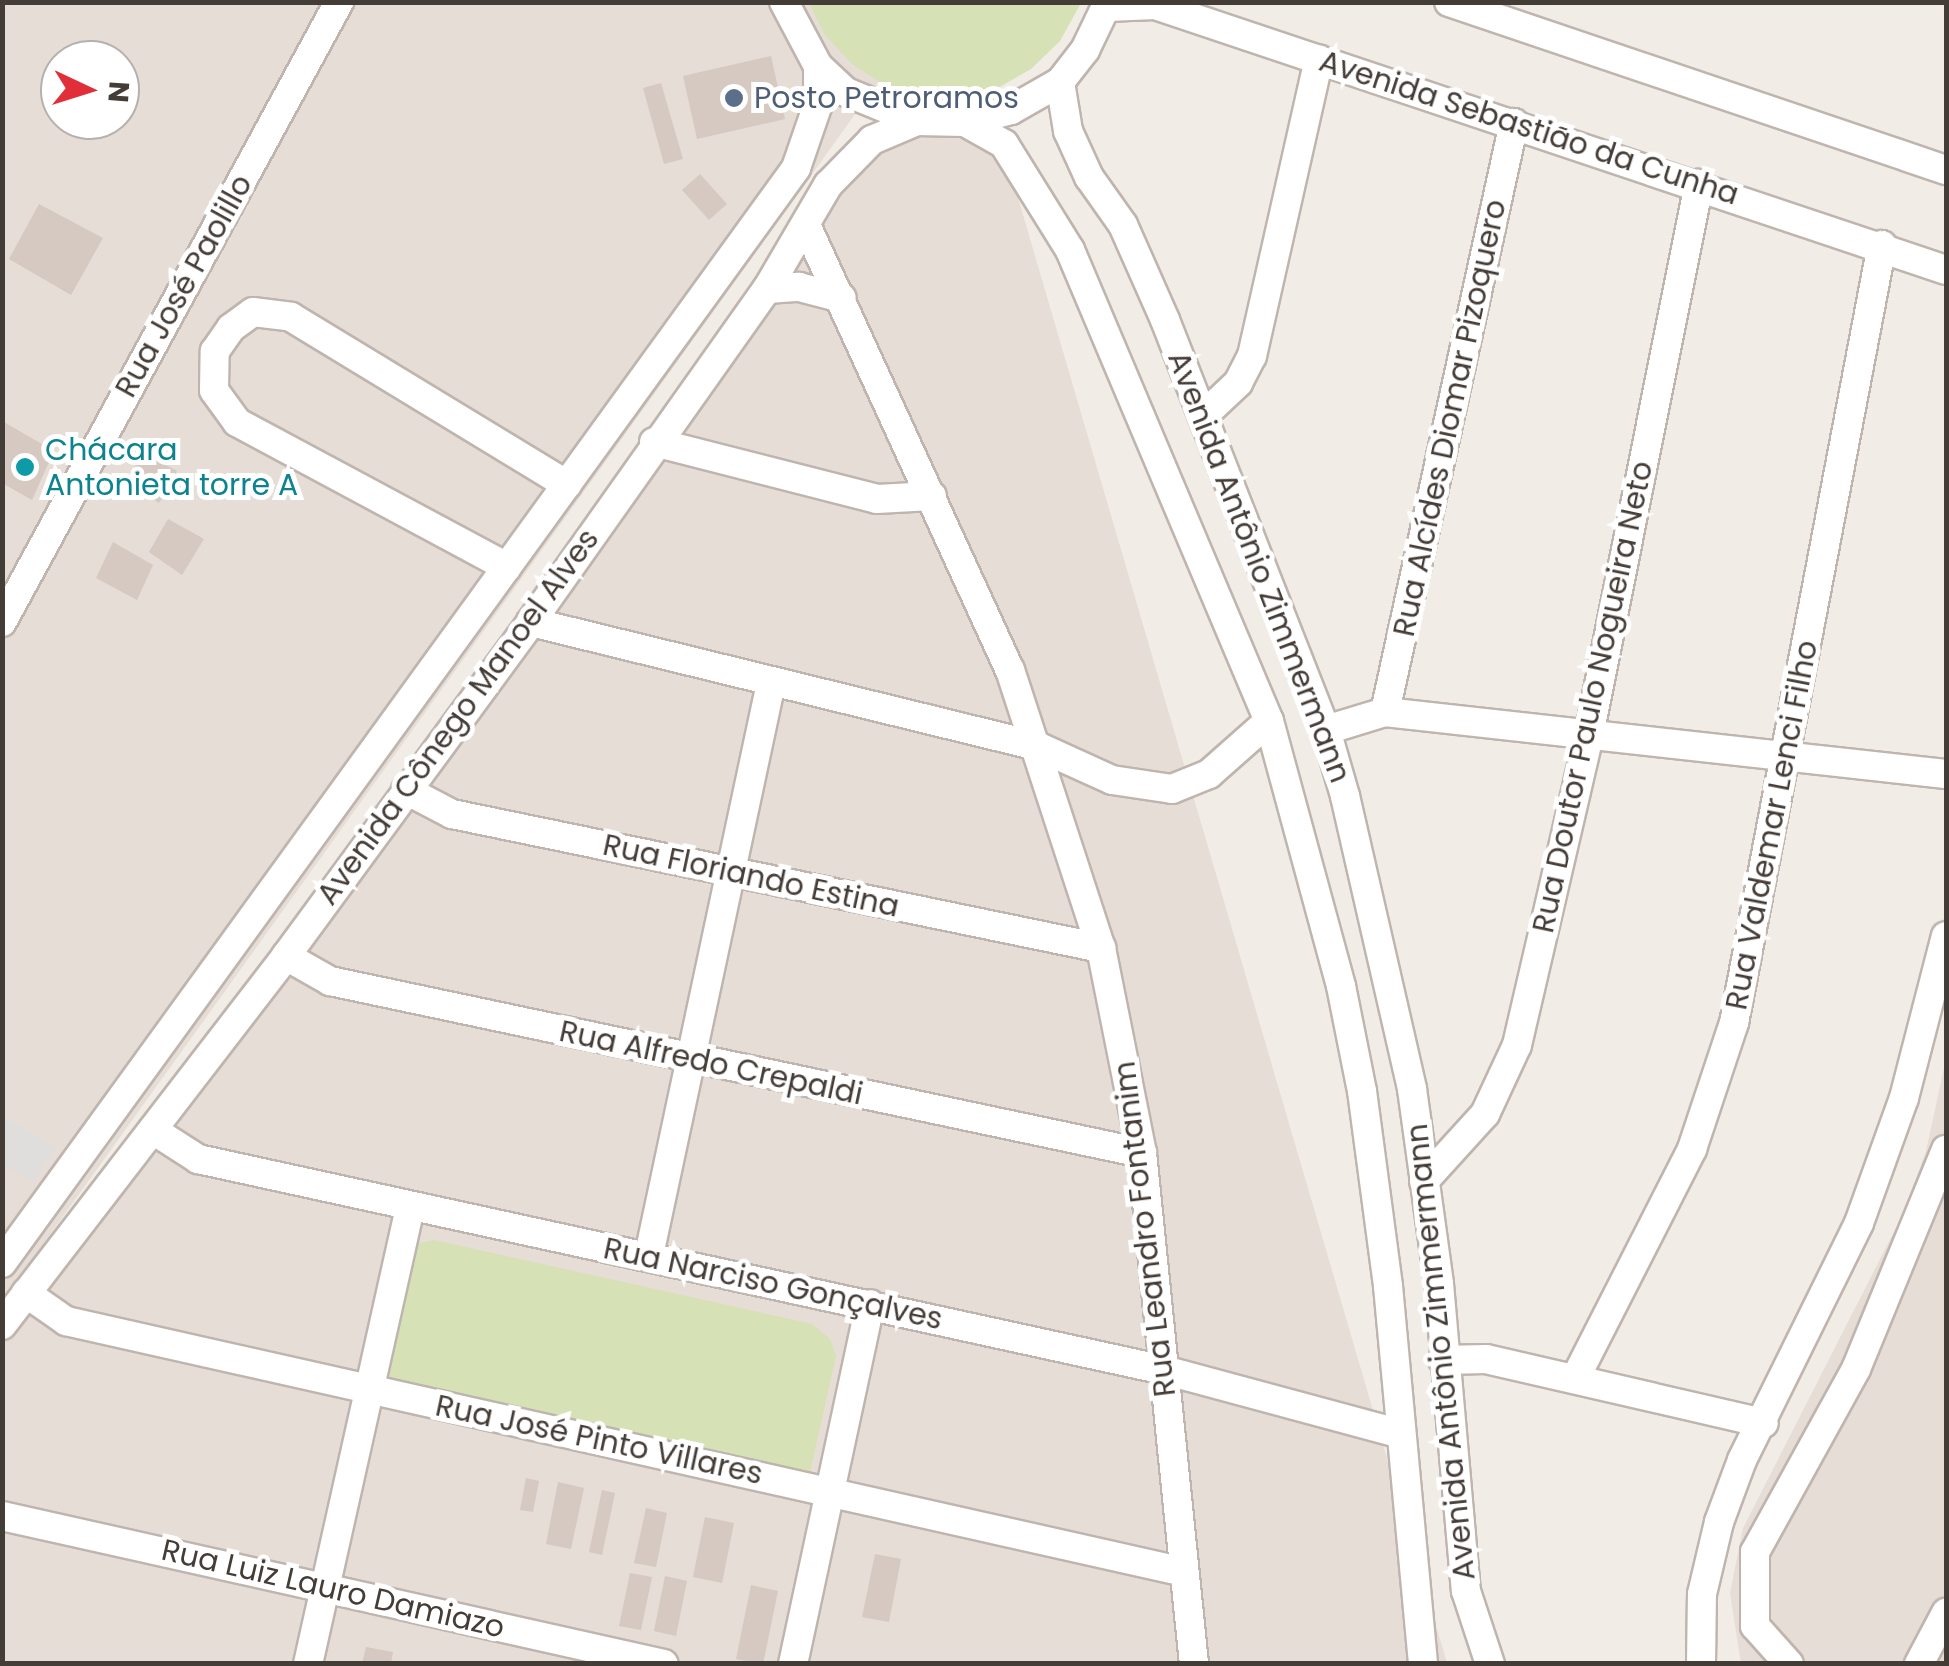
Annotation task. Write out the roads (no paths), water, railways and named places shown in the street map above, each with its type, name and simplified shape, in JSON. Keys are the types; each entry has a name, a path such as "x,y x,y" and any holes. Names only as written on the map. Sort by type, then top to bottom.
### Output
{"street":[{"name":"Rua José Paolillo","path":"2,622 339,2"},
{"path":"784,2 818,66 880,110 917,121 965,122 1011,110 1060,82 1108,5"},
{"path":"1449,2 1946,170"},
{"name":"Avenida Sebastião da Cunha","path":"1108,5 1155,6 1514,122 1946,270"},
{"path":"1204,415 1238,383 1252,356 1319,59"},
{"name":"Avenida Cônego Manoel Alves","path":"2,1263 796,168 818,104 818,66"},
{"name":"Avenida Antônio Zimmermann","path":"1060,82 1068,131 1089,178 1123,225 1204,415 1326,730 1372,897 1424,1181 1466,1591 1490,1664"},
{"name":"Avenida Cônego Manoel Alves","path":"2,1325 286,956 531,622 654,442 767,289 828,185 872,140 917,121"},
{"name":"Avenida Antônio Zimmermann","path":"965,122 1004,144 1070,250 1269,721 1341,986 1362,1091 1388,1286 1397,1433 1423,1664"},
{"name":"Rua Alcídes Diomar Pizoquero","path":"1385,712 1514,122"},
{"name":"Rua Doutor Paulo Nogueira Neto","path":"1424,1181 1470,1134 1509,1069 1589,735 1699,184"},
{"name":"Rua Leandro Fontanim","path":"806,225 932,496 1037,746 1101,948 1142,1153 1180,1571 1194,1664"},
{"name":"Rua Valdemar Lenci Filho","path":"1576,1377 1708,1108 1734,1023 1882,245"},
{"path":"767,289 798,287 842,298"},
{"path":"507,567 237,422 214,390 216,351 231,328 253,312 291,316 567,485"},
{"path":"654,442 878,498 932,496"},
{"path":"531,622 1037,746 1112,780 1172,789 1208,774 1269,721"},
{"path":"648,1255 770,683"},
{"path":"1326,730 1385,712 1946,774"},
{"name":"Rua Floriando Estina","path":"406,790 452,814 1101,948"},
{"path":"1701,1664 1702,1594 1719,1522 1876,1177 1946,936"},
{"name":"Rua Alfredo Crepaldi","path":"286,956 330,981 688,1060 1142,1153"},
{"name":"Rua Narciso Gonçalves","path":"152,1130 198,1159 1164,1370 1397,1433"},
{"path":"1789,1664 1755,1626 1755,1552 1856,1369 1946,1150"},
{"path":"308,1664 410,1206"},
{"name":"Rua José Pinto Villares","path":"26,1292 66,1321 366,1392 1180,1571"},
{"path":"793,1664 870,1304"},
{"path":"1443,1360 1486,1359 1764,1423"},
{"name":"Rua Luiz Lauro Damiazo","path":"2,1516 664,1664"},
{"path":"1919,1664 1946,1614"}],"place":[{"name":"Posto Petroramos","path":"734,98"},
{"name":"Chácara Antonieta torre A","path":"25,467"}]}
